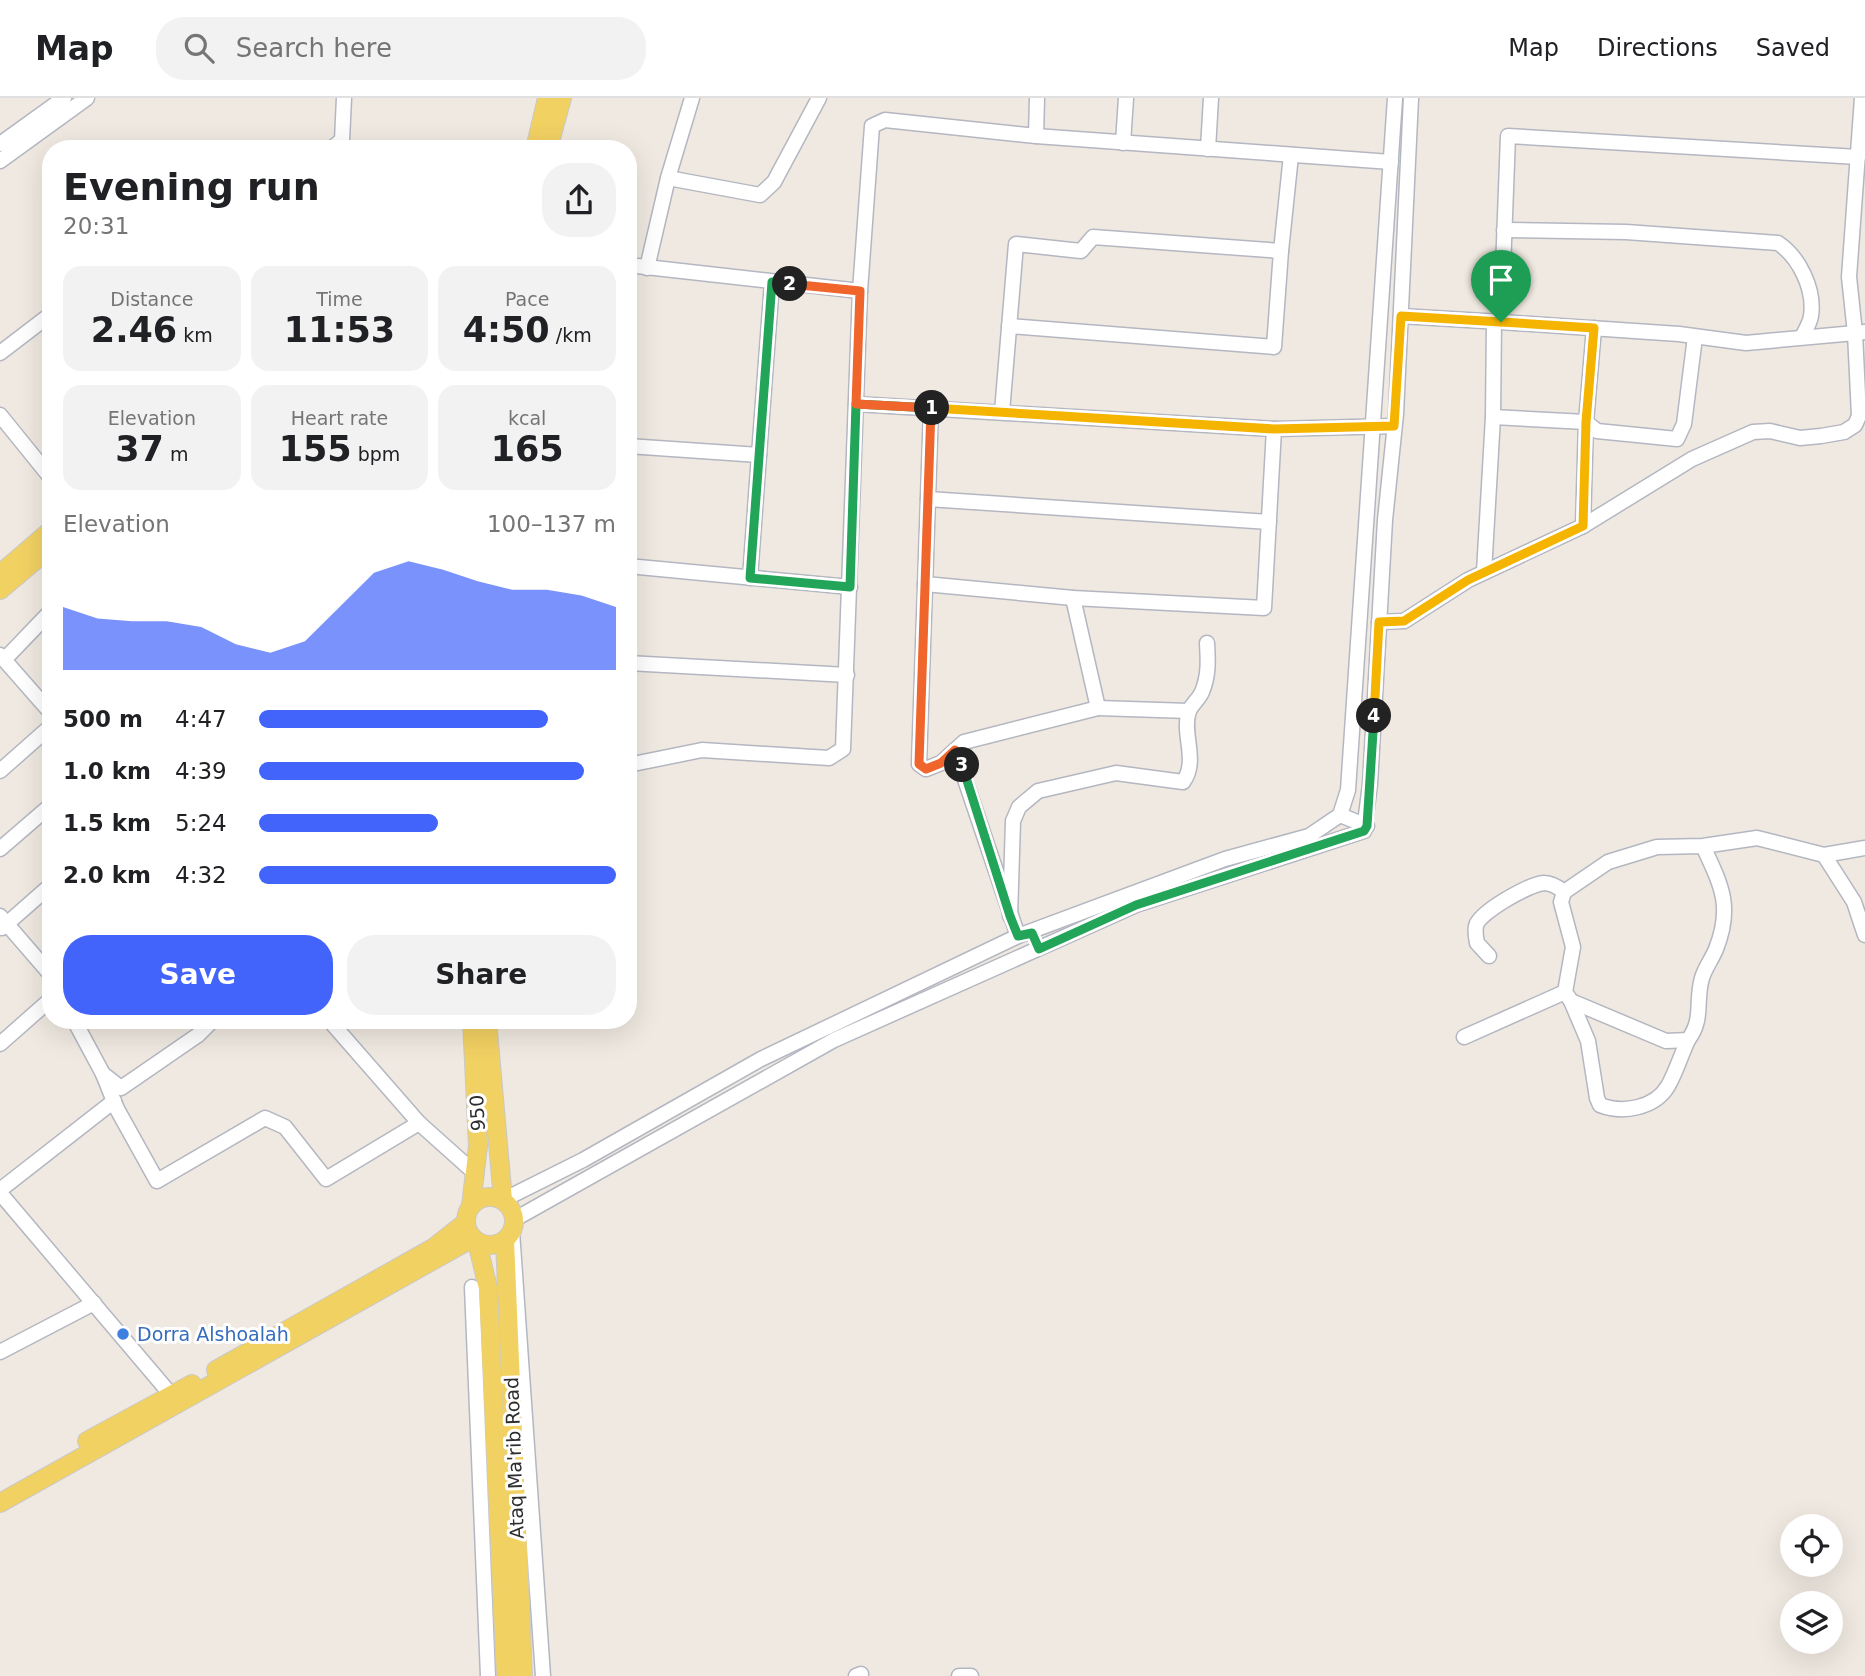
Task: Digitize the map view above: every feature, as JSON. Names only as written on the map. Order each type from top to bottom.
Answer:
[{"type":"main road","points":[[537,140],[547,98]]},
{"type":"main road","points":[[550,140],[562,98]]},
{"type":"main road","points":[[0,574],[42,538]]},
{"type":"main road","points":[[0,590],[42,555]]},
{"type":"main road","name":"950","points":[[472,1029],[478,1146],[472,1227]]},
{"type":"main road","name":"950","points":[[488,1029],[503,1200]]},
{"type":"main road","points":[[0,1503],[472,1227],[486,1196],[503,1200],[511,1208],[511,1230],[495,1245],[472,1227]]},
{"type":"main road","name":"Ataq Ma'rib Road","points":[[472,1227],[488,1288],[506,1676]]},
{"type":"main road","name":"Ataq Ma'rib Road","points":[[511,1230],[523,1676]]},
{"type":"main road","points":[[0,1491],[176,1399]]},
{"type":"street","points":[[0,144],[64,98]]},
{"type":"street","points":[[0,161],[88,98]]},
{"type":"street","points":[[342,140],[344,98]]},
{"type":"street","points":[[647,268],[668,178],[691,98]]},
{"type":"street","points":[[668,178],[760,195],[774,181],[819,98]]},
{"type":"street","points":[[1036,136],[1037,98]]},
{"type":"street","points":[[1123,143],[1126,98]]},
{"type":"street","points":[[1208,149],[1212,98]]},
{"type":"street","points":[[503,1200],[583,1160],[761,1059],[1025,934],[1225,859],[1309,836],[1340,815],[1348,789],[1395,98]]},
{"type":"street","points":[[543,1676],[511,1230],[834,1040],[1136,905],[1350,838],[1364,831],[1367,826],[1385,520],[1401,316],[1411,98]]},
{"type":"street","points":[[1379,622],[1404,621],[1484,572],[1583,526],[1692,459],[1753,432],[1770,431],[1800,438],[1844,432],[1855,425],[1859,416],[1860,333],[1849,277],[1862,98]]},
{"type":"street","points":[[637,763],[702,750],[835,757],[844,749],[860,291],[872,126],[885,120],[1036,136],[1291,155],[1391,157],[1407,152]]},
{"type":"street","points":[[1484,572],[1508,136],[1858,156]]},
{"type":"street","points":[[1009,326],[1274,347],[1291,155]]},
{"type":"street","points":[[1504,230],[1626,232],[1778,243],[1794,254],[1805,279],[1811,316],[1802,337]]},
{"type":"street","points":[[1002,412],[1016,244],[1081,251],[1093,236],[1281,251]]},
{"type":"street","points":[[637,266],[860,291]]},
{"type":"street","points":[[750,578],[772,282]]},
{"type":"street","points":[[1401,316],[1594,328],[1746,343],[1860,333]]},
{"type":"street","points":[[0,354],[42,321]]},
{"type":"street","points":[[1583,526],[1586,422],[1594,328]]},
{"type":"street","points":[[1493,417],[1586,422],[1597,431],[1677,439],[1684,424],[1695,337]]},
{"type":"street","points":[[856,404],[1274,429],[1394,426]]},
{"type":"street","points":[[931,408],[919,764],[926,769],[934,766],[964,742],[1098,708],[1189,711]]},
{"type":"street","points":[[0,415],[42,467]]},
{"type":"street","points":[[925,584],[1073,598],[1264,608],[1274,429]]},
{"type":"street","points":[[637,447],[759,456]]},
{"type":"street","points":[[928,499],[1269,522]]},
{"type":"street","points":[[1367,518],[1385,520]]},
{"type":"street","points":[[637,567],[850,587]]},
{"type":"street","points":[[1073,598],[1098,708]]},
{"type":"street","points":[[42,619],[2,657],[42,703]]},
{"type":"street","points":[[1010,916],[1013,821],[1019,807],[1038,791],[1116,773],[1183,782],[1190,758],[1189,711],[1201,695],[1208,674],[1207,643]]},
{"type":"street","points":[[637,663],[847,675]]},
{"type":"street","points":[[1355,678],[1376,680]]},
{"type":"street","points":[[0,771],[42,734]]},
{"type":"street","points":[[955,750],[1010,916],[1039,949]]},
{"type":"street","points":[[0,849],[42,813]]},
{"type":"street","points":[[1340,815],[1367,826]]},
{"type":"street","points":[[1703,846],[1725,894],[1726,911],[1717,948],[1702,979],[1698,1028],[1688,1040],[1667,1088],[1636,1109],[1615,1111],[1601,1105],[1597,1098],[1588,1041],[1568,996],[1573,947],[1561,902],[1564,892],[1608,862],[1657,848],[1703,846],[1757,838],[1824,855],[1865,848]]},
{"type":"street","points":[[1824,855],[1854,902],[1865,935]]},
{"type":"street","points":[[1489,956],[1477,943],[1476,925],[1484,914],[1529,887],[1544,883],[1555,885],[1564,892]]},
{"type":"street","points":[[42,892],[2,923],[42,965]]},
{"type":"street","points":[[1464,1037],[1568,996],[1666,1041],[1688,1040]]},
{"type":"street","points":[[0,1044],[42,1007]]},
{"type":"street","points":[[79,1029],[157,1181],[265,1118],[285,1127],[326,1179],[419,1123]]},
{"type":"street","points":[[103,1074],[121,1088],[204,1029]]},
{"type":"street","points":[[337,1029],[419,1123],[476,1174]]},
{"type":"street","points":[[114,1101],[0,1192],[176,1399]]},
{"type":"street","points":[[472,1287],[488,1676]]},
{"type":"street","points":[[1,1349],[94,1303]]},
{"type":"street","points":[[959,1676],[971,1676]]},
{"type":"place","name":"Dorra Alshoalah","points":[[123,1334]]},
{"type":"route","points":[[1501,322],[1401,316],[1394,426],[1274,429],[856,404],[850,587],[750,578],[772,282],[860,291],[856,404],[931,408],[919,764],[926,769],[941,763],[955,750],[1018,936],[1032,933],[1039,949],[1136,905],[1350,838],[1364,831],[1367,826],[1379,622],[1404,621],[1468,580],[1583,526],[1586,422],[1594,328],[1501,322]]}]
